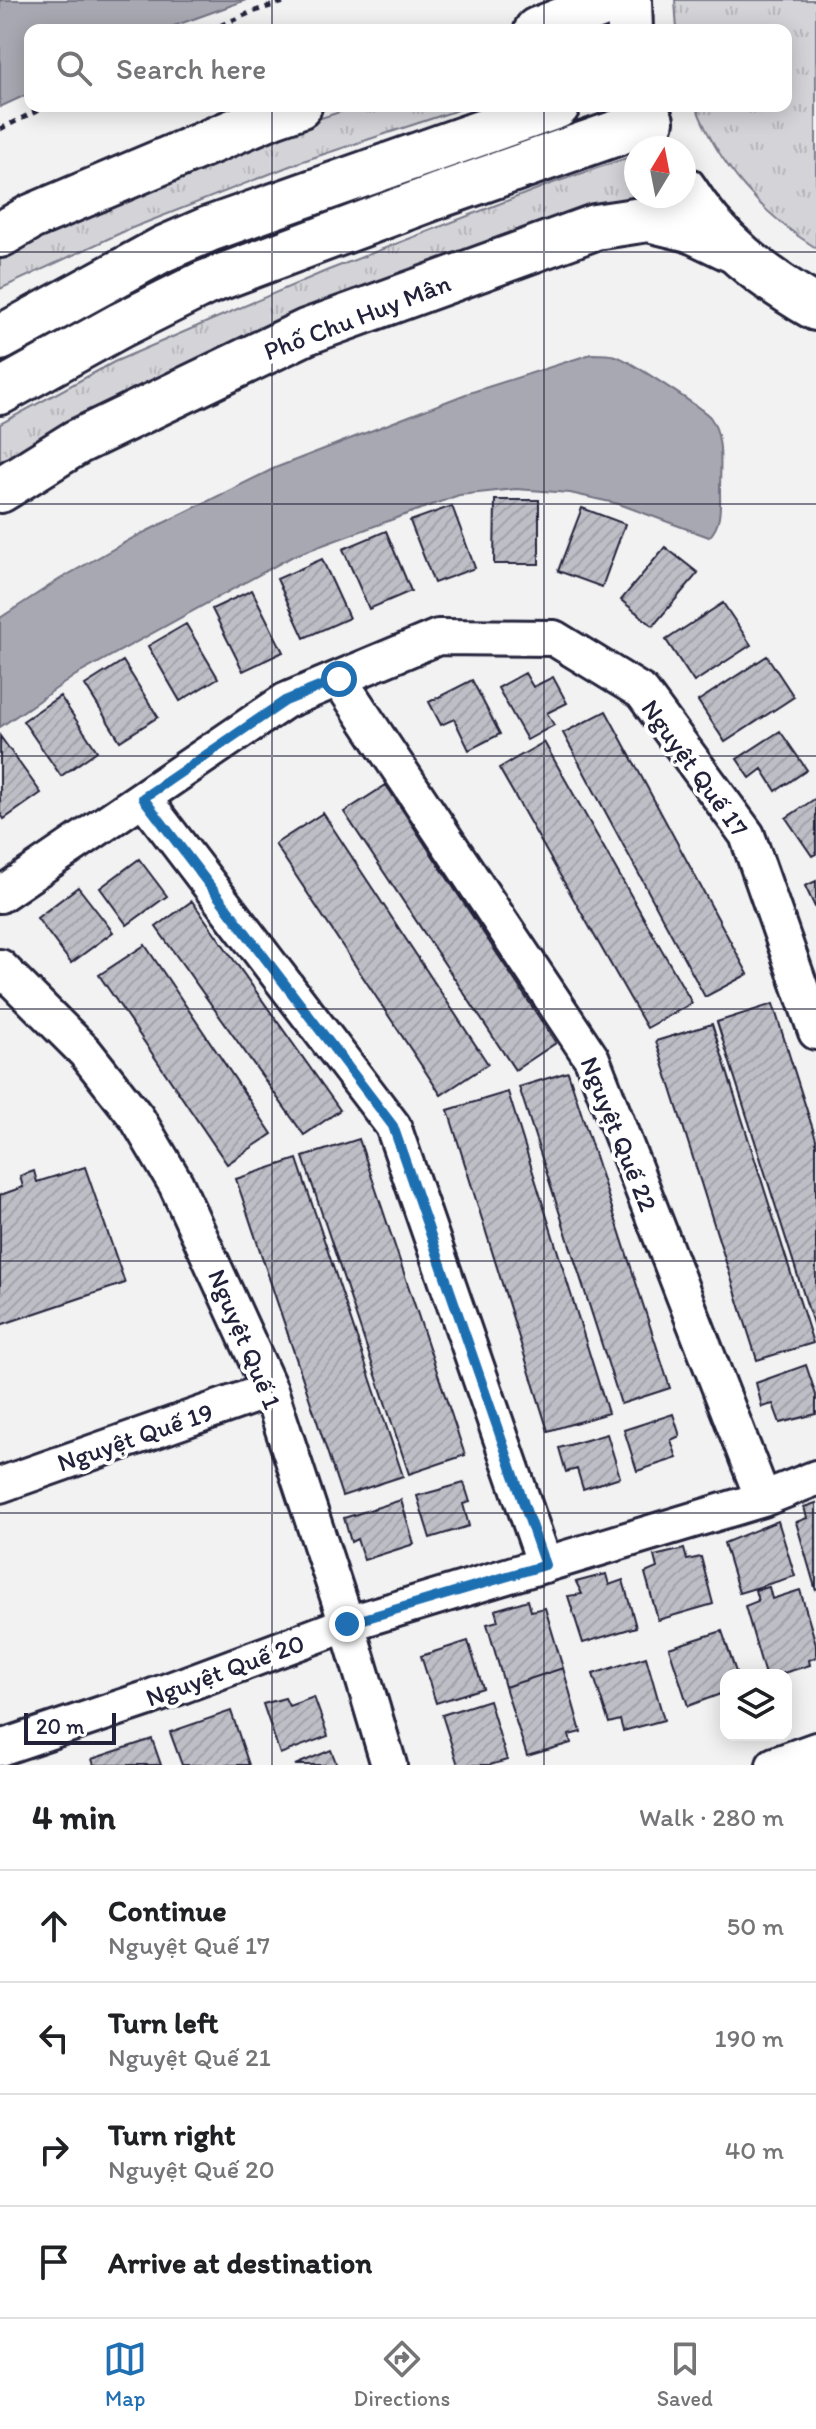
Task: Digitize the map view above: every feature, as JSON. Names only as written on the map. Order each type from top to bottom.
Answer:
[{"type":"main road","points":[[553,24],[615,0]]},
{"type":"main road","points":[[629,0],[630,24]]},
{"type":"main road","points":[[0,235],[31,217],[282,112]]},
{"type":"main road","points":[[0,338],[163,249],[209,229],[540,112]]},
{"type":"main road","points":[[0,392],[119,326],[205,283],[440,195],[653,125]]},
{"type":"main road","points":[[696,208],[731,249],[775,285],[816,308]]},
{"type":"main road","name":"Phố Chu Huy Mân","points":[[0,490],[77,442],[306,332],[595,227],[648,219],[689,229],[731,249]]},
{"type":"street","name":"Nguyệt Quế 17","points":[[0,895],[285,701],[438,637],[554,638],[642,692],[747,835],[816,1032]]},
{"type":"street","name":"Nguyệt Quế 22","points":[[339,679],[592,1059],[763,1499]]},
{"type":"street","points":[[143,798],[393,1126],[545,1565]]},
{"type":"street","name":"Nguyệt Quế 1","points":[[0,967],[85,1052],[137,1118],[176,1184],[270,1390],[347,1624],[389,1765]]},
{"type":"street","name":"Nguyệt Quế 19","points":[[0,1485],[270,1390]]},
{"type":"street","name":"Nguyệt Quế 20","points":[[0,1748],[146,1699],[347,1624],[763,1499],[816,1478]]},
{"type":"path","points":[[224,24],[290,0]]},
{"type":"path","points":[[0,129],[35,112]]},
{"type":"green space","points":[[675,0],[816,0],[816,248],[778,220],[744,187],[717,148],[698,112],[792,112],[792,24],[677,24]]},
{"type":"green space","points":[[339,112],[452,112],[300,162],[127,230],[0,289],[0,251],[287,129]]},
{"type":"green space","points":[[624,159],[624,199],[545,224],[0,467],[0,424],[114,362],[326,271],[553,183]]},
{"type":"shaded area","points":[[0,0],[246,0],[180,24],[24,24],[24,96],[0,107]]},
{"type":"shaded area","points":[[591,354],[623,359],[710,417],[717,433],[721,462],[719,515],[709,537],[619,504],[570,493],[516,489],[459,495],[293,556],[76,675],[0,727],[0,618],[60,579],[133,538],[275,468],[466,394]]},
{"type":"building","points":[[495,500],[539,500],[539,564],[494,564]]},
{"type":"building","points":[[452,506],[475,568],[434,583],[410,521]]},
{"type":"building","points":[[582,508],[625,524],[602,587],[558,571]]},
{"type":"building","points":[[386,531],[411,591],[369,609],[343,549]]},
{"type":"building","points":[[665,547],[698,573],[653,626],[621,600]]},
{"type":"building","points":[[322,559],[349,618],[304,638],[277,579]]},
{"type":"building","points":[[252,590],[283,652],[243,671],[212,609]]},
{"type":"building","points":[[723,603],[751,645],[694,682],[666,640]]},
{"type":"building","points":[[186,624],[218,678],[180,701],[148,646]]},
{"type":"building","points":[[767,656],[794,697],[725,742],[698,701]]},
{"type":"building","points":[[123,661],[158,717],[120,741],[85,685]]},
{"type":"building","points":[[525,673],[533,687],[553,677],[567,703],[547,713],[554,725],[527,740],[498,688]]},
{"type":"building","points":[[472,680],[500,734],[469,750],[454,719],[441,725],[429,702]]},
{"type":"building","points":[[60,696],[97,751],[61,776],[23,721]]},
{"type":"building","points":[[606,711],[748,974],[705,997],[563,733]]},
{"type":"building","points":[[780,731],[807,770],[776,791],[762,769],[750,778],[737,759]]},
{"type":"building","points":[[0,736],[41,793],[4,819],[0,813]]},
{"type":"building","points":[[544,742],[692,1003],[647,1028],[499,768]]},
{"type":"building","points":[[386,785],[556,1043],[515,1070],[344,812]]},
{"type":"building","points":[[816,798],[816,854],[812,856],[786,818]]},
{"type":"building","points":[[323,813],[488,1064],[441,1095],[275,844]]},
{"type":"building","points":[[139,859],[167,896],[127,925],[100,888]]},
{"type":"building","points":[[816,881],[816,909],[805,886]]},
{"type":"building","points":[[78,887],[113,932],[71,963],[37,918]]},
{"type":"building","points":[[192,901],[340,1110],[304,1135],[156,927]]},
{"type":"building","points":[[145,945],[272,1134],[227,1164],[99,975]]},
{"type":"building","points":[[773,1004],[816,1139],[816,1333],[717,1022]]},
{"type":"building","points":[[712,1024],[813,1343],[757,1360],[656,1041]]},
{"type":"building","points":[[568,1072],[670,1388],[621,1404],[519,1087]]},
{"type":"building","points":[[508,1092],[608,1413],[548,1431],[448,1110]]},
{"type":"building","points":[[359,1139],[465,1455],[409,1474],[303,1157]]},
{"type":"building","points":[[297,1159],[403,1476],[342,1496],[236,1179]]},
{"type":"building","points":[[85,1167],[125,1283],[0,1325],[0,1195],[23,1187],[20,1176],[34,1171],[37,1182]]},
{"type":"building","points":[[806,1365],[816,1395],[816,1414],[780,1423],[773,1404],[762,1407],[756,1383]]},
{"type":"building","points":[[673,1414],[680,1436],[671,1440],[677,1458],[637,1471],[624,1430]]},
{"type":"building","points":[[607,1434],[620,1477],[583,1489],[577,1469],[566,1472],[559,1448]]},
{"type":"building","points":[[464,1483],[470,1502],[463,1504],[469,1526],[430,1538],[417,1496]]},
{"type":"building","points":[[401,1500],[414,1544],[364,1560],[357,1539],[351,1542],[344,1518]]},
{"type":"building","points":[[816,1503],[816,1591],[796,1522],[807,1518],[804,1507]]},
{"type":"building","points":[[778,1521],[795,1576],[739,1593],[724,1543]]},
{"type":"building","points":[[684,1549],[687,1560],[701,1557],[713,1604],[658,1620],[645,1573],[657,1568],[654,1556]]},
{"type":"building","points":[[606,1574],[609,1585],[623,1580],[636,1627],[583,1643],[568,1596],[582,1594],[576,1582]]},
{"type":"building","points":[[769,1587],[772,1599],[800,1590],[816,1644],[816,1657],[809,1660],[810,1665],[792,1670],[763,1669],[745,1606],[758,1601],[755,1590]]},
{"type":"building","points":[[528,1600],[531,1611],[545,1608],[563,1668],[505,1687],[487,1624],[498,1621],[495,1610]]},
{"type":"building","points":[[722,1631],[735,1669],[720,1669],[720,1694],[688,1706],[669,1648]]},
{"type":"building","points":[[468,1641],[483,1688],[436,1703],[421,1656]]},
{"type":"building","points":[[646,1657],[664,1720],[623,1731],[620,1720],[609,1723],[593,1674]]},
{"type":"building","points":[[563,1668],[581,1732],[569,1735],[571,1743],[527,1756],[505,1687]]},
{"type":"building","points":[[314,1697],[328,1736],[280,1754],[263,1704],[285,1698],[289,1706]]},
{"type":"building","points":[[489,1700],[507,1760],[490,1765],[458,1765],[442,1715]]},
{"type":"building","points":[[231,1711],[249,1765],[182,1765],[170,1732]]},
{"type":"building","points":[[152,1739],[161,1765],[94,1765],[92,1759]]},
{"type":"building","points":[[331,1750],[337,1765],[295,1765]]},
{"type":"route","points":[[339,679],[285,701],[143,798],[393,1126],[545,1565],[347,1624]]}]
